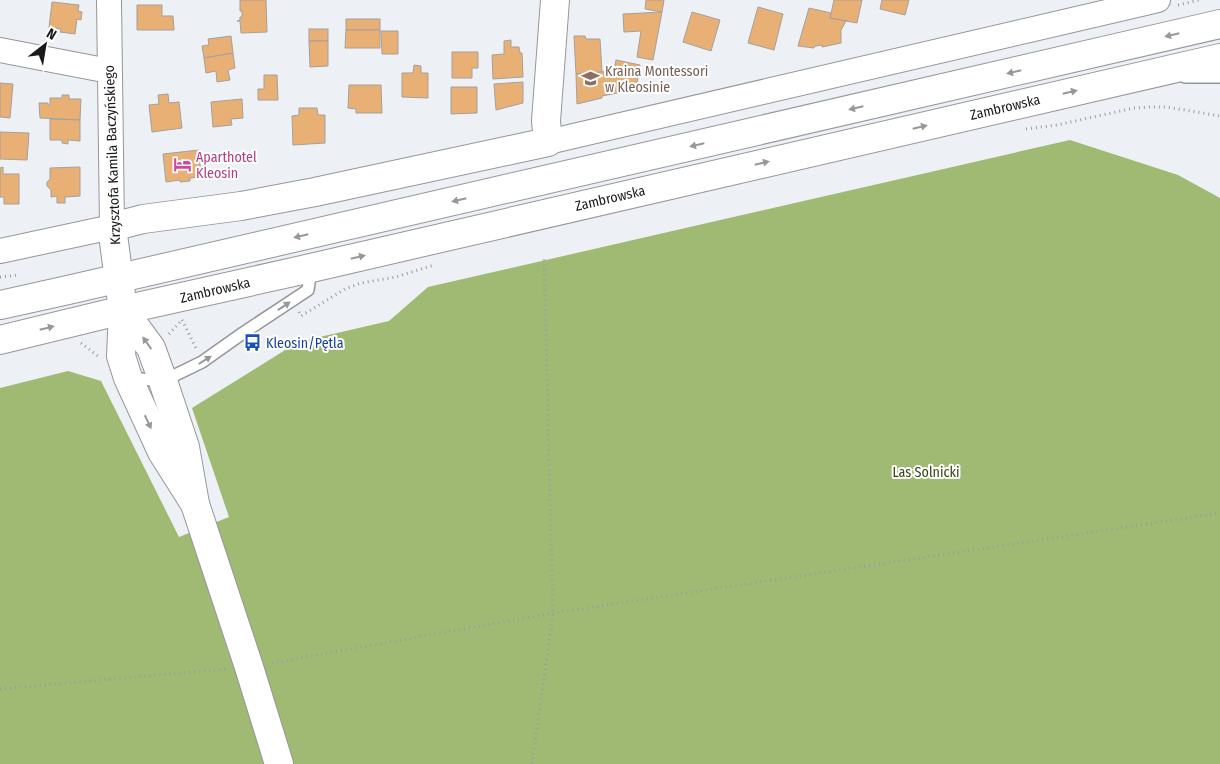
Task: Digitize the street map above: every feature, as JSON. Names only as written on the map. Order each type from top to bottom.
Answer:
[{"type":"main road","points":[[112,227],[143,219],[241,206],[315,192],[548,142],[546,121],[555,0]]},
{"type":"main road","points":[[0,305],[1220,24]]},
{"type":"main road","name":"Zambrowska","points":[[0,340],[123,310],[1220,58]]},
{"type":"main road","name":"Krzysztofa Kamila Baczyńskiego","points":[[112,227],[123,310],[121,356],[128,378],[162,452],[195,504]]},
{"type":"main road","points":[[123,310],[151,348],[163,380],[185,447],[195,504],[279,764]]},
{"type":"street","name":"Krzysztofa Kamila Baczyńskiego","points":[[109,0],[112,227]]},
{"type":"street","points":[[548,142],[1158,0]]},
{"type":"street","points":[[0,50],[110,71]]},
{"type":"street","points":[[0,251],[112,227]]},
{"type":"lane","points":[[1139,76],[1220,77]]},
{"type":"lane","points":[[128,378],[163,380],[202,362],[308,290],[311,268]]},
{"type":"path","points":[[532,764],[553,613],[544,256]]},
{"type":"path","points":[[0,689],[249,667],[553,613],[1220,512]]},
{"type":"green space","name":"Las Solnicki","points":[[1070,140],[1178,175],[1220,198],[1220,764],[0,764],[0,388],[68,371],[101,381],[179,537],[229,517],[192,408],[298,342],[389,321],[428,287]]},
{"type":"building","points":[[240,0],[266,0],[267,32],[241,33],[240,21],[237,21],[242,17]]},
{"type":"building","points":[[646,0],[664,0],[662,12],[645,9]]},
{"type":"building","points":[[834,0],[862,0],[857,23],[830,18]]},
{"type":"building","points":[[882,0],[909,0],[905,15],[880,9]]},
{"type":"building","points":[[52,2],[79,5],[78,11],[82,12],[81,20],[77,19],[75,34],[60,32],[61,29],[49,28]]},
{"type":"building","points":[[137,5],[162,5],[162,16],[173,16],[174,30],[137,30]]},
{"type":"building","points":[[758,7],[783,14],[774,50],[748,43]]},
{"type":"building","points":[[809,8],[831,13],[830,18],[846,21],[841,30],[841,43],[822,47],[822,45],[815,46],[814,48],[798,46]]},
{"type":"building","points":[[662,12],[653,60],[637,57],[641,31],[624,32],[623,14]]},
{"type":"building","points":[[692,12],[720,20],[711,51],[683,42]]},
{"type":"building","points":[[346,19],[380,19],[380,30],[346,30]]},
{"type":"building","points":[[309,29],[328,29],[328,41],[309,41]]},
{"type":"building","points":[[346,30],[380,30],[380,48],[345,48]]},
{"type":"building","points":[[381,31],[398,31],[398,54],[382,54]]},
{"type":"building","points":[[231,36],[233,53],[204,58],[202,46],[209,45],[208,39]]},
{"type":"building","points":[[574,36],[585,36],[586,39],[600,39],[602,72],[576,74]]},
{"type":"building","points":[[511,40],[511,47],[519,47],[520,53],[522,53],[523,77],[493,79],[492,55],[504,54],[504,41]]},
{"type":"building","points":[[309,41],[328,41],[328,66],[310,67]]},
{"type":"building","points":[[452,52],[478,52],[478,68],[472,68],[472,78],[452,78]]},
{"type":"building","points":[[233,53],[235,68],[228,70],[230,80],[217,82],[216,71],[206,73],[204,58]]},
{"type":"building","points":[[616,60],[640,65],[636,89],[632,86],[623,92],[577,104],[576,74],[614,71]]},
{"type":"building","points":[[414,65],[421,66],[421,73],[428,73],[428,98],[402,97],[402,73],[413,73]]},
{"type":"building","points":[[264,75],[277,75],[278,100],[258,100],[258,89],[264,89]]},
{"type":"building","points":[[523,82],[523,103],[496,110],[494,84]]},
{"type":"building","points":[[0,83],[13,84],[10,118],[0,117]]},
{"type":"building","points":[[349,85],[381,85],[382,113],[356,113],[356,109],[348,108]]},
{"type":"building","points":[[451,87],[477,87],[477,113],[451,114]]},
{"type":"building","points":[[168,94],[169,103],[179,102],[182,128],[152,132],[149,105],[159,104],[158,95]]},
{"type":"building","points":[[62,95],[69,95],[69,99],[81,99],[80,120],[40,118],[39,103],[48,103],[50,105],[50,98],[62,98]]},
{"type":"building","points":[[242,99],[243,118],[231,119],[232,125],[213,127],[211,102]]},
{"type":"building","points":[[299,108],[317,108],[318,115],[325,115],[325,143],[293,145],[292,116],[299,115]]},
{"type":"building","points":[[50,119],[80,120],[80,141],[68,140],[68,144],[62,143],[62,140],[50,140]]},
{"type":"building","points":[[0,132],[29,133],[27,160],[0,159]]},
{"type":"building","name":"Aparthotel Kleosin","points":[[199,150],[201,177],[190,178],[190,181],[166,182],[163,154]]},
{"type":"building","points":[[3,167],[3,174],[19,174],[19,204],[4,204],[4,197],[0,197],[0,168]]},
{"type":"building","points":[[80,167],[80,196],[65,197],[65,203],[57,203],[57,196],[51,197],[51,190],[47,186],[47,182],[50,179],[50,168]]},
{"type":"place","name":"Kraina Montessori w Kleosinie","points":[[591,79]]},
{"type":"place","name":"Aparthotel Kleosin","points":[[182,165]]},
{"type":"place","name":"Kleosin/Pętla","points":[[252,343]]}]
